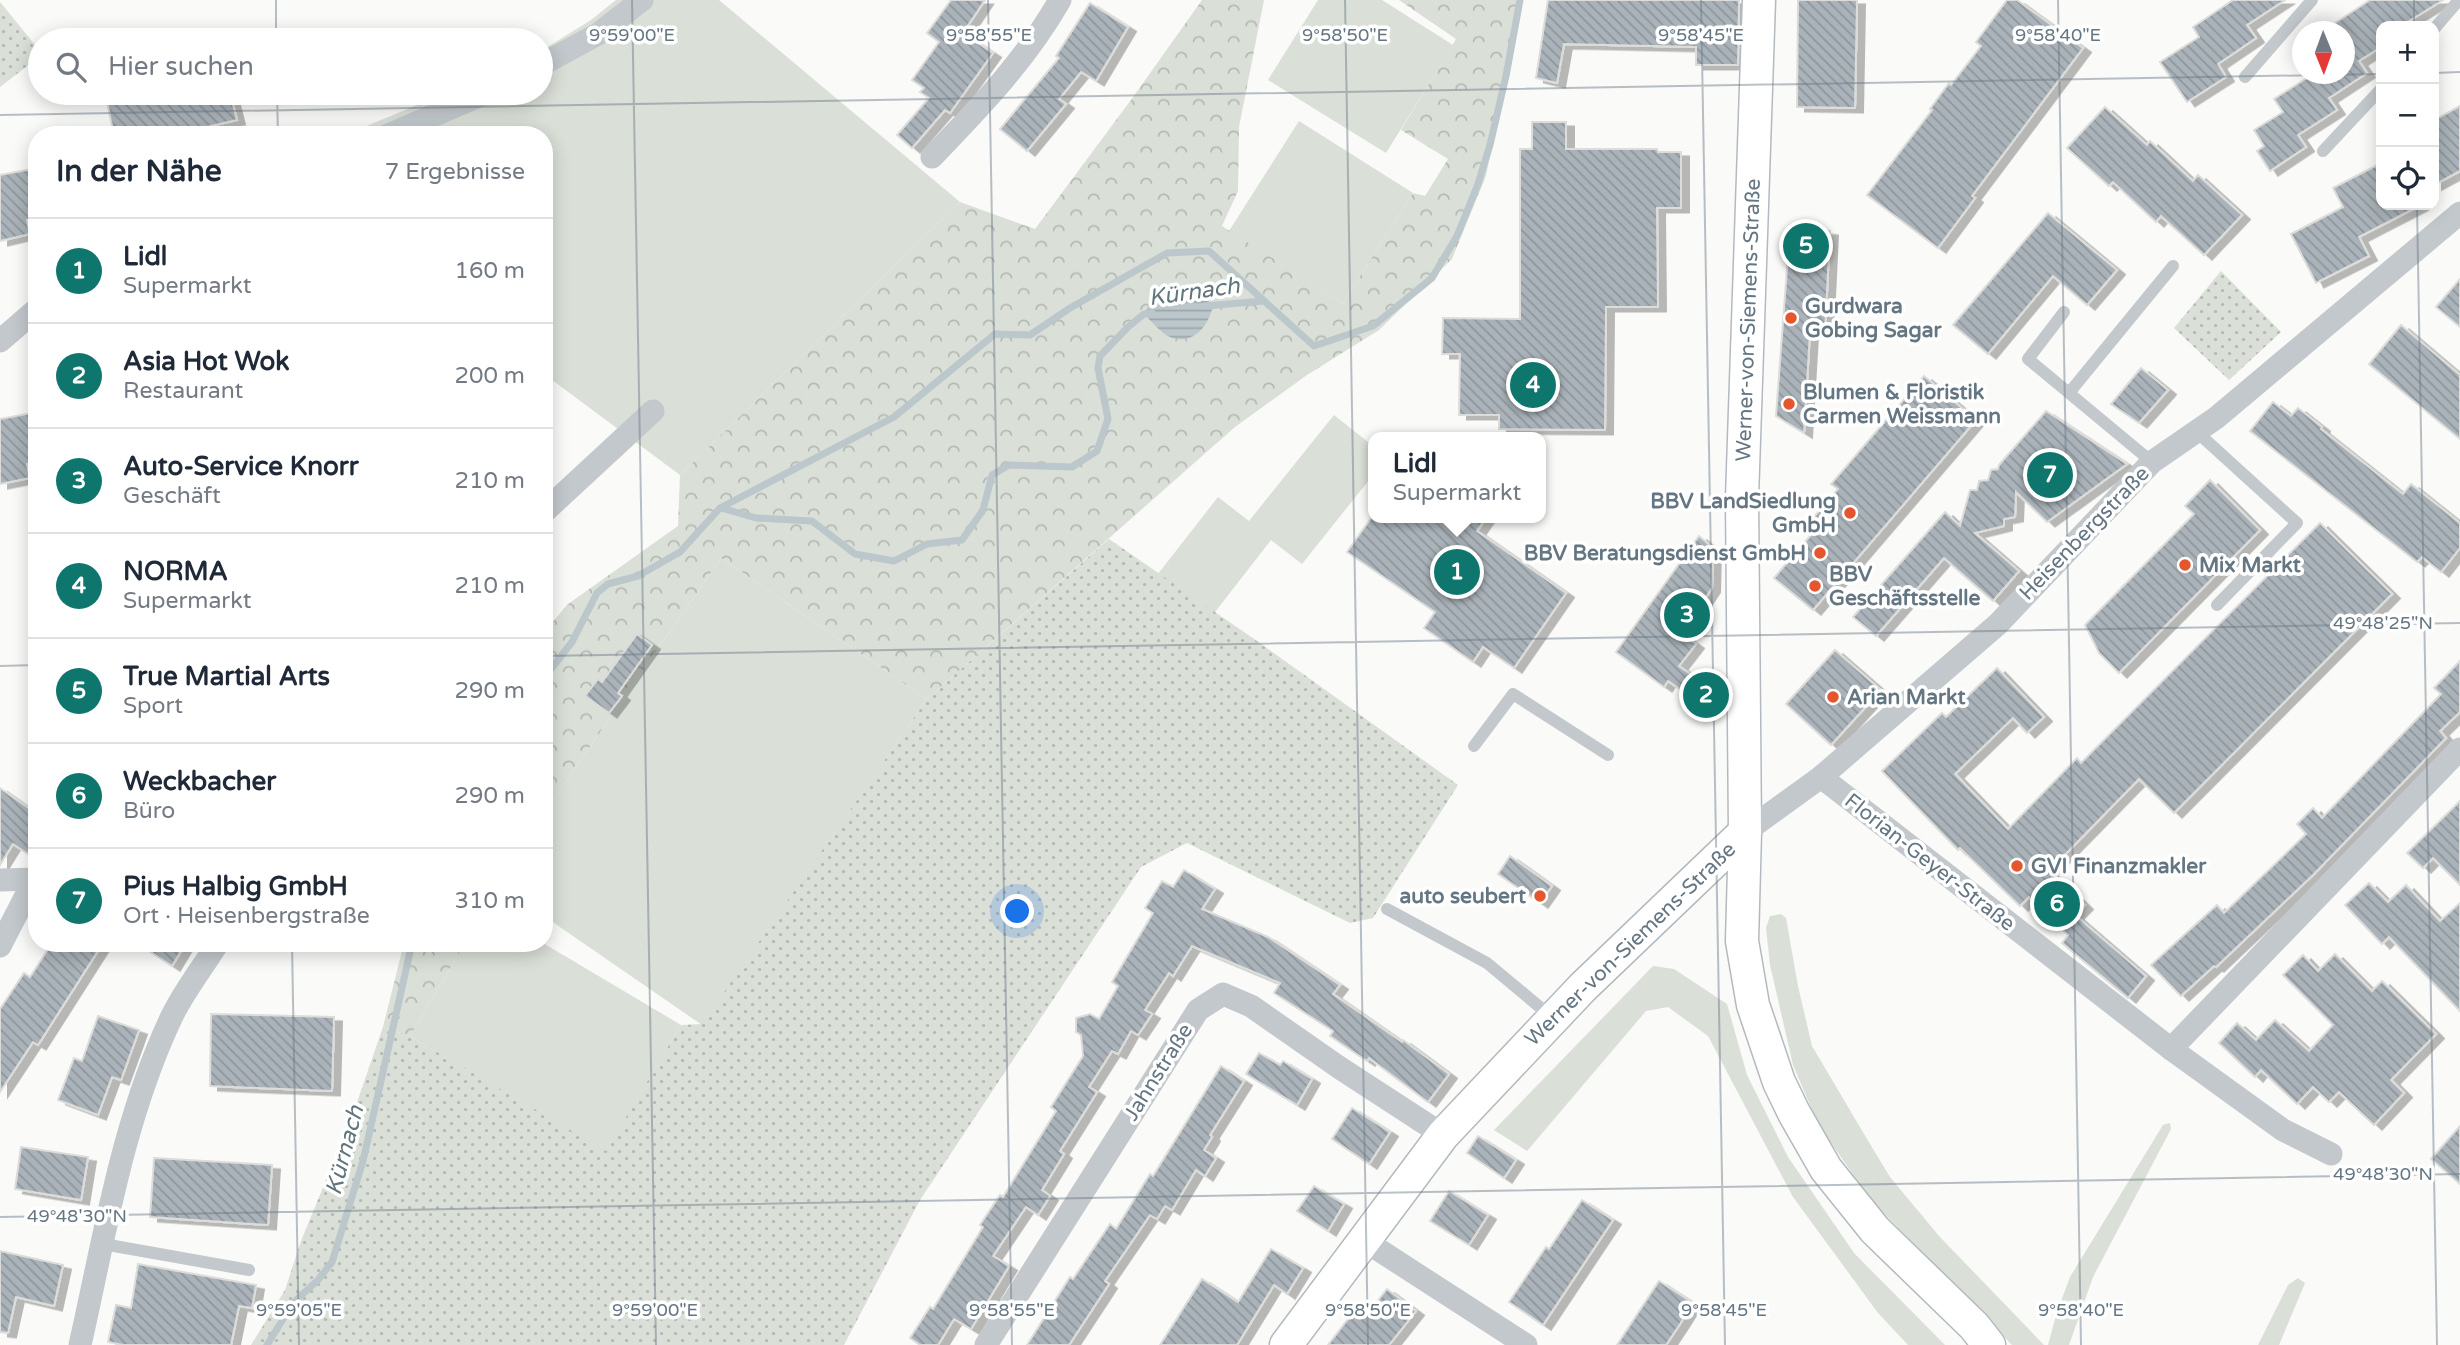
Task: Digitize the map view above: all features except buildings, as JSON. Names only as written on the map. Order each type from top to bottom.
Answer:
[{"type":"street","points":[[553,58],[598,34],[642,0]]},
{"type":"street","points":[[932,157],[994,93],[1040,36],[1060,0]]},
{"type":"street","name":"Werner-von-Siemens-Straße","points":[[1286,1345],[1443,1135],[1611,959],[1745,832],[1742,498],[1759,0]]},
{"type":"street","points":[[409,126],[458,105]]},
{"type":"street","name":"Heisenbergstraße","points":[[1745,832],[1821,777],[1998,624],[2152,462],[2198,433],[2460,213]]},
{"type":"street","points":[[0,341],[28,317]]},
{"type":"street","points":[[553,504],[653,411]]},
{"type":"street","points":[[2171,1049],[2460,749]]},
{"type":"street","name":"Florian-Geyer-Straße","points":[[1821,777],[2171,1049],[2283,1130],[2331,1154]]},
{"type":"street","points":[[1745,832],[1742,941],[1753,1005],[1768,1052],[1794,1113],[1826,1169],[1875,1230],[1974,1326],[1989,1345]]},
{"type":"street","points":[[0,880],[28,880]]},
{"type":"street","points":[[0,946],[28,893]]},
{"type":"street","points":[[80,1345],[123,1153],[150,1068],[174,1013],[212,952]]},
{"type":"street","name":"Jahnstraße","points":[[986,1345],[1198,1010],[1223,994],[1251,1006],[1443,1135]]},
{"type":"street","points":[[1365,1241],[1526,1345]]},
{"type":"lane","points":[[2245,77],[2312,0]]},
{"type":"lane","points":[[2439,23],[2459,0]]},
{"type":"lane","points":[[2323,151],[2376,94]]},
{"type":"lane","points":[[2069,393],[2173,266]]},
{"type":"lane","points":[[2064,312],[2028,359],[2152,462]]},
{"type":"lane","points":[[2198,433],[2297,523],[2217,605]]},
{"type":"lane","points":[[1474,746],[1513,694],[1608,755]]},
{"type":"lane","points":[[1387,909],[1487,963],[1553,1018]]},
{"type":"lane","points":[[103,1244],[249,1270]]},
{"type":"green space","points":[[616,0],[719,0],[960,202],[680,475],[553,381],[553,126],[367,126],[417,105],[553,105],[553,44],[591,20]]},
{"type":"green space","points":[[1202,0],[1264,0],[1239,127],[1238,191],[1222,226],[1343,303],[1413,193],[1425,196],[1448,159],[1401,130],[1456,39],[1399,0],[1521,0],[1486,176],[1452,259],[1379,330],[1307,375],[1235,427],[927,699],[721,558],[553,800],[553,622],[568,604],[678,526],[680,475],[960,202],[1035,229]]},
{"type":"green space","points":[[1318,0],[1382,0],[1453,45],[1386,153],[1268,80]]},
{"type":"green space","points":[[0,2],[28,36],[28,65],[0,87]]},
{"type":"green space","points":[[1299,121],[1413,193],[1343,303],[1229,231]]},
{"type":"green space","points":[[2221,271],[2281,332],[2229,380],[2174,328]]},
{"type":"green space","points":[[1334,415],[1368,442],[1368,481],[1302,564],[1271,540],[1194,639],[1140,597],[1218,497],[1249,521]]},
{"type":"green space","points":[[1109,539],[1458,785],[1373,918],[1350,923],[1187,843],[1141,867],[920,1200],[844,1345],[251,1345],[285,1290],[301,1241],[352,1117],[383,1027],[410,1036],[606,1151],[681,1025],[702,1024],[927,699]]},
{"type":"green space","points":[[721,558],[927,699],[702,1025],[553,922],[553,800]]},
{"type":"green space","points":[[1781,914],[1786,918],[1812,1046],[1890,1177],[1939,1236],[2044,1345],[2012,1345],[1870,1199],[1818,1124],[1793,1065],[1770,965],[1766,928],[1770,916]]},
{"type":"green space","points":[[553,949],[681,1025],[606,1152],[410,1036],[460,952],[553,952]]},
{"type":"green space","points":[[402,952],[460,952],[410,1036],[383,1027]]},
{"type":"green space","points":[[1653,966],[1674,969],[1727,1004],[1747,1075],[1788,1157],[1854,1253],[1945,1345],[1908,1345],[1878,1313],[1793,1197],[1708,1036],[1668,1007],[1646,1011],[1527,1151],[1494,1130]]},
{"type":"green space","points":[[2170,1123],[2171,1129],[2093,1277],[2069,1345],[2048,1345],[2070,1277],[2163,1125]]},
{"type":"green space","points":[[2298,1278],[2305,1283],[2279,1345],[2258,1345],[2288,1285]]},
{"type":"water","points":[[1172,287],[1191,287],[1213,305],[1204,326],[1186,339],[1170,337],[1144,314],[1149,305]]},
{"type":"waterway","name":"Kürnach","points":[[553,666],[572,642],[597,593],[608,584],[638,576],[680,552],[720,508],[894,417],[995,334],[1030,335],[1070,308],[1167,253],[1209,251],[1314,346],[1373,326],[1432,278],[1457,236],[1490,145],[1520,0]]},
{"type":"waterway","name":"Kürnach","points":[[1205,306],[1263,301]]},
{"type":"waterway","name":"Kürnach","points":[[721,508],[756,518],[812,521],[855,554],[894,561],[927,544],[962,540],[983,510],[992,475],[1009,465],[1072,467],[1097,451],[1108,419],[1098,368],[1100,356],[1128,327],[1144,314],[1152,313]]},
{"type":"waterway","name":"Kürnach","points":[[267,1345],[293,1303],[318,1280],[332,1262],[363,1161],[410,952]]},
{"type":"place","name":"True Martial Arts","points":[[1806,246]]},
{"type":"place","name":"Gurdwara Gobing Sagar","points":[[1791,318]]},
{"type":"place","name":"NORMA","points":[[1533,385]]},
{"type":"place","name":"Blumen & Floristik Carmen Weissmann","points":[[1789,404]]},
{"type":"place","name":"Pius Halbig GmbH","points":[[2050,475]]},
{"type":"place","name":"BBV LandSiedlung GmbH","points":[[1850,513]]},
{"type":"place","name":"BBV Beratungsdienst GmbH","points":[[1820,553]]},
{"type":"place","name":"Mix Markt","points":[[2185,565]]},
{"type":"place","name":"Lidl","points":[[1457,572]]},
{"type":"place","name":"BBV Geschäftsstelle","points":[[1815,586]]},
{"type":"place","name":"Auto-Service Knorr","points":[[1687,615]]},
{"type":"place","name":"Asia Hot Wok","points":[[1706,695]]},
{"type":"place","name":"Arian Markt","points":[[1833,697]]},
{"type":"place","name":"GVI Finanzmakler","points":[[2017,866]]},
{"type":"place","name":"auto seubert","points":[[1540,896]]},
{"type":"place","name":"Weckbacher","points":[[2057,904]]}]
